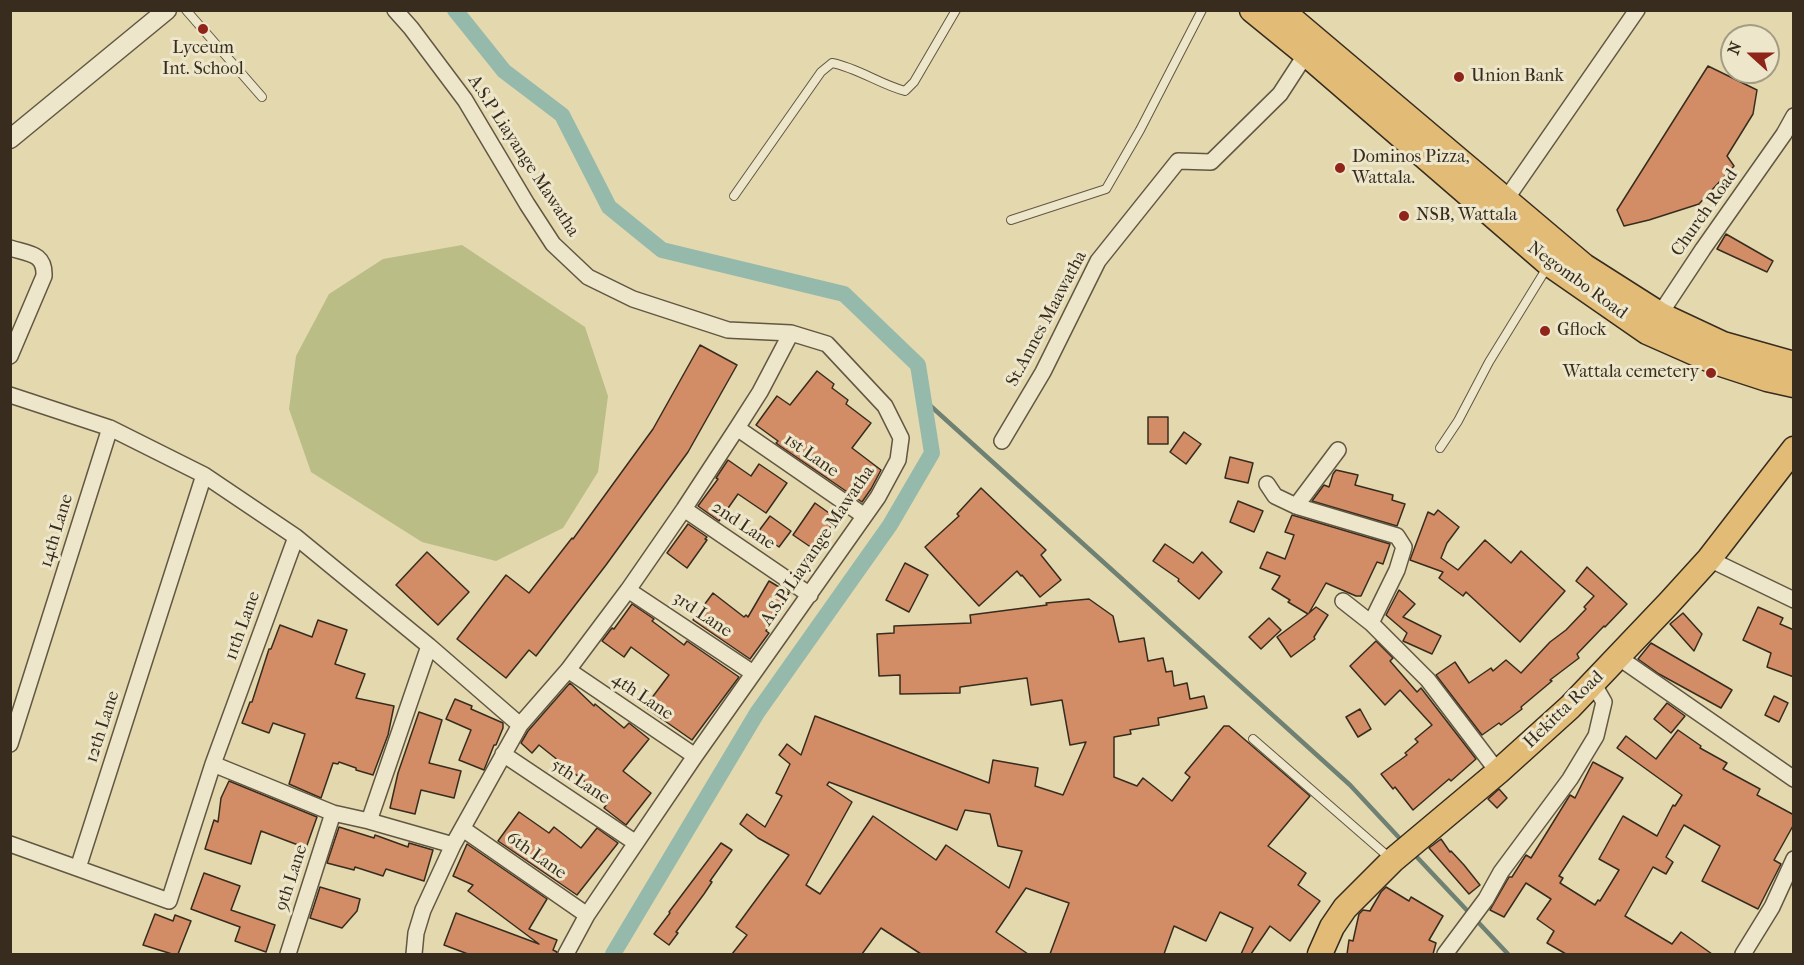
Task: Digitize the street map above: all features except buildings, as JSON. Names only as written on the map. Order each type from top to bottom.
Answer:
[{"type":"main road","name":"Negombo Road","points":[[1252,10],[1499,209],[1584,266],[1654,323],[1794,364]]},
{"type":"main road","name":"Negombo Road","points":[[1281,10],[1499,209],[1549,264],[1654,323],[1715,362],[1794,385]]},
{"type":"main road","name":"Hekitta Road","points":[[1320,954],[1332,927],[1345,908],[1397,856],[1498,772],[1570,707],[1618,657],[1709,559],[1794,449]]},
{"type":"street","points":[[10,139],[167,10]]},
{"type":"street","name":"A.S.P Liayange Mawatha","points":[[396,10],[465,100],[553,244],[588,277],[633,299],[728,330],[791,333],[827,344],[885,406],[901,438],[898,460],[878,496],[694,756],[587,915],[566,954]]},
{"type":"street","points":[[1499,209],[1637,10]]},
{"type":"street","name":"St.Annes Maawatha","points":[[1002,441],[1043,372],[1098,261],[1178,161],[1211,162],[1280,94],[1306,54]]},
{"type":"street","name":"Church Road","points":[[1654,323],[1784,134],[1794,116]]},
{"type":"street","points":[[10,248],[38,256],[44,266],[44,276],[10,356]]},
{"type":"street","points":[[414,954],[416,933],[423,910],[453,845],[520,725],[568,670],[628,590],[684,509],[760,392],[791,333]]},
{"type":"street","points":[[10,395],[110,428],[204,475],[296,537],[429,646],[520,725]]},
{"type":"street","name":"14th Lane","points":[[10,744],[110,428]]},
{"type":"street","name":"1st Lane","points":[[737,428],[863,516]]},
{"type":"street","points":[[1296,506],[1338,450]]},
{"type":"street","name":"12th Lane","points":[[78,868],[204,475]]},
{"type":"street","points":[[1267,484],[1275,496],[1296,506],[1397,536],[1404,547],[1397,570],[1371,623]]},
{"type":"street","name":"2nd Lane","points":[[684,509],[810,595]]},
{"type":"street","name":"11th Lane","points":[[213,765],[296,537]]},
{"type":"street","points":[[1709,559],[1794,600]]},
{"type":"street","name":"3rd Lane","points":[[628,590],[753,673]]},
{"type":"street","points":[[1343,601],[1371,623],[1428,680],[1498,772]]},
{"type":"street","points":[[369,821],[429,646]]},
{"type":"street","points":[[1618,657],[1794,779]]},
{"type":"street","name":"4th Lane","points":[[568,670],[694,756]]},
{"type":"street","points":[[1445,954],[1486,898],[1501,872],[1570,779],[1596,736],[1604,702],[1593,683]]},
{"type":"street","name":"5th Lane","points":[[503,754],[636,843]]},
{"type":"street","points":[[10,844],[169,901],[213,765],[333,813],[453,845]]},
{"type":"street","name":"9th Lane","points":[[288,954],[333,813]]},
{"type":"street","name":"6th Lane","points":[[463,829],[587,915]]},
{"type":"street","points":[[1743,954],[1772,907],[1794,859]]},
{"type":"lane","points":[[186,10],[262,97]]},
{"type":"lane","points":[[734,196],[821,72],[832,63],[848,66],[890,87],[905,91],[914,82],[956,10]]},
{"type":"lane","points":[[1011,220],[1106,189],[1140,130],[1202,10]]},
{"type":"lane","points":[[1440,448],[1549,264]]},
{"type":"lane","points":[[1253,739],[1397,856]]},
{"type":"green space","points":[[462,245],[585,327],[608,396],[598,472],[563,528],[496,561],[422,542],[311,472],[289,409],[296,356],[329,294],[383,259]]},
{"type":"waterway","points":[[455,10],[504,71],[562,115],[609,207],[662,250],[844,294],[918,365],[932,453],[890,525],[757,713],[613,954]]},
{"type":"waterway","points":[[924,400],[1350,785],[1404,843]]},
{"type":"waterway","points":[[1414,854],[1508,954]]},
{"type":"place","name":"Lyceum Int. School","points":[[203,29]]},
{"type":"place","name":"Union Bank","points":[[1459,77]]},
{"type":"place","name":"Dominos Pizza, Wattala.","points":[[1340,168]]},
{"type":"place","name":"NSB, Wattala","points":[[1404,216]]},
{"type":"place","name":"Gflock","points":[[1545,331]]},
{"type":"place","name":"Wattala cemetery","points":[[1711,373]]}]
